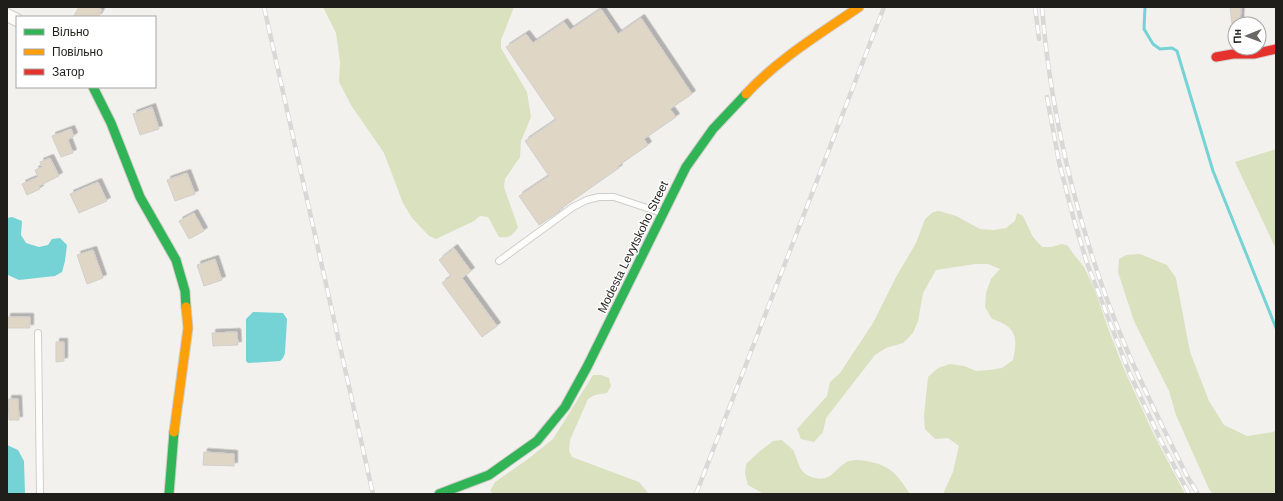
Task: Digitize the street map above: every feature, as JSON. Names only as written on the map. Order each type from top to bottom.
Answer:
[{"type":"street","name":"Modesta Levytskoho Street","points":[[439,494],[489,475],[537,441],[565,407],[587,367],[686,167],[713,129],[755,84],[790,55],[857,7]]},
{"type":"street","points":[[7,15],[16,20]]},
{"type":"street","points":[[1216,56],[1254,54],[1276,49]]},
{"type":"street","points":[[94,88],[111,123],[140,197],[176,260],[185,292],[188,328],[172,446],[169,494]]},
{"type":"lane","points":[[499,261],[573,207],[587,200],[599,197],[614,197],[662,213]]},
{"type":"lane","points":[[38,333],[40,494]]},
{"type":"green space","points":[[323,7],[514,7],[501,40],[501,48],[527,92],[531,117],[521,141],[520,157],[505,179],[504,187],[518,227],[512,234],[508,237],[499,237],[488,217],[480,216],[474,221],[436,239],[429,236],[412,218],[403,203],[384,153],[351,105],[339,82],[340,62],[336,33]]},
{"type":"green space","points":[[1276,149],[1276,249],[1235,162]]},
{"type":"green space","points":[[939,211],[956,216],[980,229],[994,230],[1006,228],[1015,221],[1017,213],[1023,216],[1033,237],[1042,247],[1051,247],[1062,244],[1068,246],[1084,267],[1094,288],[1123,367],[1154,435],[1185,494],[943,494],[953,472],[959,446],[948,438],[935,439],[925,429],[924,416],[928,377],[938,368],[950,364],[964,366],[976,371],[1002,368],[1013,360],[1015,352],[1015,339],[1011,329],[1006,325],[992,319],[985,307],[986,293],[991,279],[1000,269],[988,264],[975,264],[936,270],[923,293],[918,321],[913,333],[903,343],[886,348],[875,355],[826,418],[823,432],[814,442],[801,439],[797,429],[827,396],[830,382],[840,373],[873,323],[896,277],[916,243],[925,219],[933,212]]},
{"type":"green space","points":[[1140,254],[1167,265],[1176,278],[1190,352],[1209,401],[1224,425],[1247,436],[1273,432],[1276,430],[1276,494],[1213,494],[1209,489],[1176,415],[1169,391],[1134,321],[1118,272],[1119,259],[1126,255]]},
{"type":"green space","points":[[593,375],[601,375],[609,378],[611,386],[607,393],[595,395],[588,399],[570,440],[569,451],[572,457],[639,482],[649,494],[494,494],[490,491],[495,482],[553,439]]},
{"type":"green space","points":[[782,440],[793,450],[801,469],[806,475],[822,479],[827,478],[847,462],[855,460],[866,461],[887,468],[897,476],[910,494],[764,494],[748,485],[745,474],[746,464],[773,441]]},
{"type":"water","points":[[12,217],[22,221],[21,235],[26,243],[39,247],[48,245],[52,239],[60,238],[67,245],[62,272],[55,276],[19,280],[8,275],[7,218]]},
{"type":"water","points":[[253,312],[283,313],[287,319],[285,353],[280,361],[248,363],[246,361],[246,319]]},
{"type":"water","points":[[7,445],[18,450],[24,461],[25,494],[7,494]]},
{"type":"building","points":[[79,7],[98,7],[102,10],[99,16],[74,16]]},
{"type":"building","points":[[1230,7],[1241,7],[1240,16],[1231,16]]},
{"type":"building","points":[[601,9],[618,34],[641,18],[692,94],[670,109],[676,117],[644,139],[648,145],[618,166],[619,168],[539,225],[519,196],[549,176],[525,141],[556,120],[506,47],[526,34],[533,43],[564,22],[570,30]]},
{"type":"building","points":[[152,107],[159,129],[140,135],[133,114]]},
{"type":"building","points":[[71,129],[74,136],[68,140],[73,153],[61,157],[52,136]]},
{"type":"building","points":[[50,158],[59,176],[39,186],[40,189],[27,195],[22,184],[38,177],[35,170],[42,167],[40,162]]},
{"type":"building","points":[[187,173],[195,194],[175,201],[167,180]]},
{"type":"building","points":[[98,182],[107,201],[79,213],[70,194]]},
{"type":"building","points":[[194,213],[204,231],[189,239],[179,221]]},
{"type":"building","points":[[454,248],[471,271],[462,278],[497,326],[482,337],[442,283],[451,276],[439,260]]},
{"type":"building","points":[[93,250],[103,278],[87,284],[77,255]]},
{"type":"building","points":[[215,259],[222,280],[204,286],[197,265]]},
{"type":"building","points":[[7,317],[30,317],[30,328],[7,328]]},
{"type":"building","points":[[237,332],[238,345],[213,346],[212,333]]},
{"type":"building","points":[[56,342],[64,342],[64,361],[56,362]]},
{"type":"building","points":[[8,399],[18,399],[19,420],[9,420]]},
{"type":"building","points":[[204,452],[234,454],[234,466],[203,465]]},
{"type":"waterway","points":[[1145,7],[1144,29],[1153,44],[1160,49],[1172,48],[1177,51],[1213,171],[1276,328]]},
{"type":"railway","points":[[264,7],[373,494]]},
{"type":"railway","points":[[696,494],[884,7]]},
{"type":"railway","points":[[1035,7],[1039,39]]},
{"type":"railway","points":[[1042,7],[1046,50],[1061,138],[1071,182],[1096,268],[1134,366],[1187,476],[1198,494]]},
{"type":"railway","points":[[1047,97],[1059,162],[1087,263],[1129,372],[1160,439],[1189,494]]},
{"type":"traffic: fast","points":[[94,88],[111,123],[140,197],[176,260],[185,291],[186,307]]},
{"type":"traffic: fast","points":[[439,494],[489,475],[537,441],[565,407],[587,367],[686,167],[713,129],[746,94]]},
{"type":"traffic: fast","points":[[169,494],[174,432]]},
{"type":"traffic: slow","points":[[746,94],[758,81],[786,58],[859,7]]},
{"type":"traffic: slow","points":[[174,432],[188,328],[186,307]]},
{"type":"traffic: jam","points":[[1216,57],[1233,54],[1254,54],[1276,49]]}]
